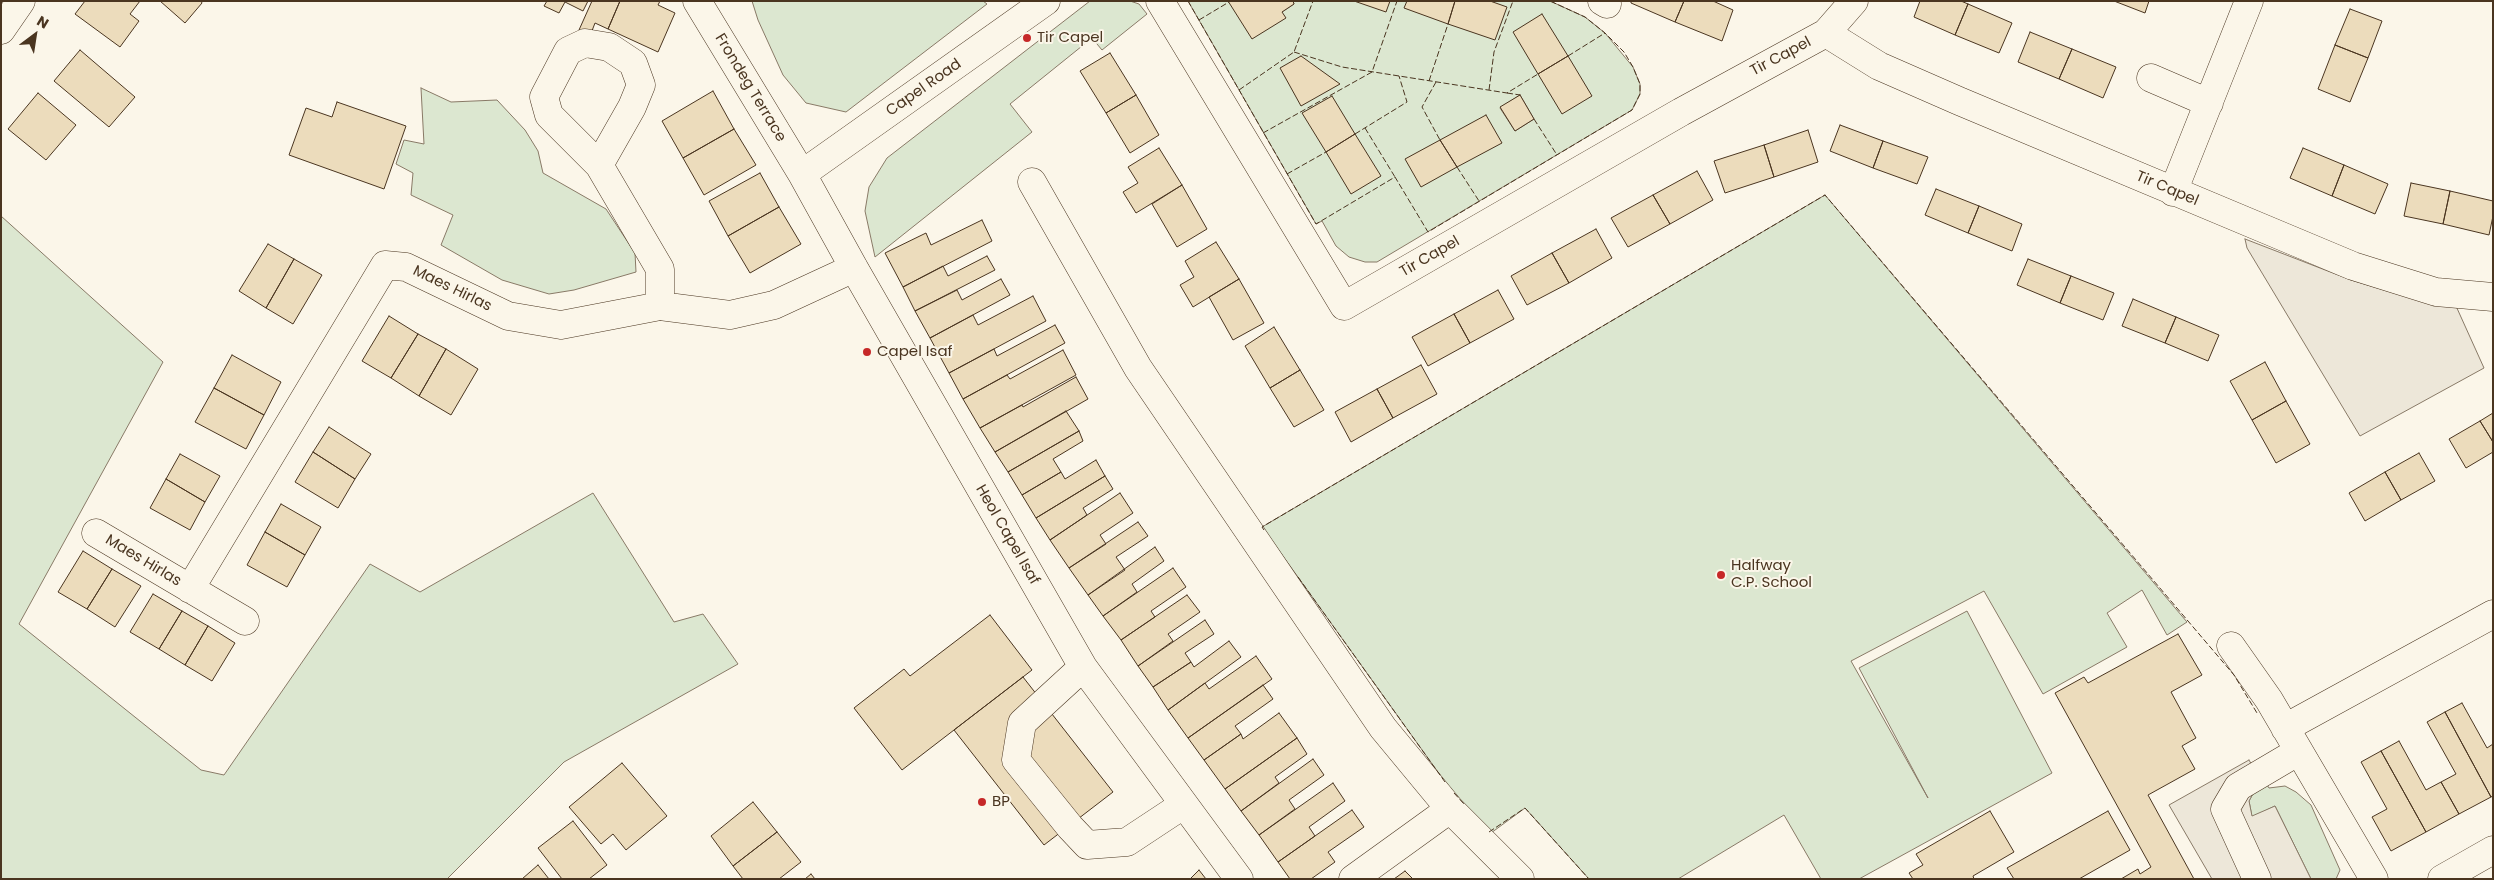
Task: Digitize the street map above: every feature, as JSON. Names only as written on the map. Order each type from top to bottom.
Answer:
[{"type":"street","points":[[1,30],[22,1]]},
{"type":"street","name":"Frondeg Terrace","points":[[697,1],[802,174]]},
{"type":"street","name":"Capel Road","points":[[802,174],[1046,1]]},
{"type":"street","name":"Tir Capel","points":[[1160,1],[1344,306],[1688,107],[1826,33],[1854,1]]},
{"type":"street","points":[[2173,192],[2249,1]]},
{"type":"street","name":"Tir Capel","points":[[1826,33],[1878,66],[2173,192],[2353,266],[2436,292],[2493,297]]},
{"type":"street","points":[[2151,78],[2209,103]]},
{"type":"street","points":[[598,165],[660,270],[660,306]]},
{"type":"street","name":"Heol Capel Isaf","points":[[802,174],[1083,666],[1239,879]]},
{"type":"street","points":[[1032,182],[1138,368],[1383,728],[1450,809],[1520,879]]},
{"type":"street","name":"Maes Hirlas","points":[[190,589],[385,265],[406,267],[508,316],[561,325],[660,306],[730,316],[774,305],[854,268]]},
{"type":"street","name":"Maes Hirlas","points":[[96,533],[245,621]]},
{"type":"street","points":[[2286,728],[2493,614]]},
{"type":"street","points":[[2231,646],[2269,700],[2374,879]]},
{"type":"street","points":[[1083,666],[1022,723],[1016,760],[1070,828],[1087,845],[1127,842],[1183,805]]},
{"type":"street","points":[[2257,879],[2225,809],[2238,786],[2299,751]]},
{"type":"street","points":[[1352,879],[1450,809]]},
{"type":"street","points":[[2442,879],[2493,850]]},
{"type":"green space","points":[[752,1],[983,1],[987,4],[846,112],[806,103],[783,75],[758,20]]},
{"type":"green space","points":[[1090,1],[1130,1],[1139,4],[1147,14],[1102,50],[1092,38],[1010,104],[1032,132],[875,257],[865,211],[869,187],[887,158]]},
{"type":"green space","points":[[1188,1],[1228,1],[1282,12],[1294,4],[1293,1],[1550,1],[1585,17],[1605,33],[1633,67],[1640,84],[1640,94],[1632,110],[1377,262],[1365,262],[1349,257],[1336,246],[1322,221],[1316,224]],"holes":[[[1520,95],[1534,119],[1515,131],[1500,108]]]},
{"type":"green space","points":[[421,88],[451,102],[497,100],[525,130],[538,151],[543,173],[606,209],[635,253],[636,272],[574,290],[549,294],[502,280],[441,245],[453,215],[411,195],[413,173],[396,164],[404,140],[424,144]]},
{"type":"green space","name":"Halfway C.P. School","points":[[1825,195],[2187,622],[2167,635],[2142,590],[2107,613],[2127,647],[2043,694],[1984,591],[1851,661],[1928,798],[1859,668],[1967,611],[2052,773],[1859,879],[1821,879],[1784,815],[1678,879],[1589,879],[1525,808],[1491,833],[1448,786],[1262,527]]},
{"type":"green space","points":[[1,216],[163,362],[19,624],[201,770],[224,775],[370,564],[420,592],[593,493],[674,622],[703,614],[738,664],[564,762],[447,879],[1,879]]},
{"type":"green space","points":[[2266,783],[2269,788],[2285,786],[2296,792],[2311,805],[2340,870],[2336,879],[2311,879],[2275,806],[2252,817],[2249,801],[2255,790]]},
{"type":"shaded area","points":[[2245,239],[2351,280],[2428,303],[2456,306],[2484,368],[2360,436],[2247,248]]},
{"type":"shaded area","points":[[2249,760],[2263,785],[2255,790],[2249,801],[2252,816],[2275,806],[2311,879],[2212,879],[2169,805]]},
{"type":"building","points":[[85,1],[140,1],[130,14],[139,21],[120,47],[75,14]]},
{"type":"building","points":[[160,1],[201,1],[202,3],[185,23]]},
{"type":"building","points":[[547,1],[588,1],[583,11],[565,2],[559,13],[544,6]]},
{"type":"building","points":[[592,1],[620,1],[608,29],[595,23],[590,36],[579,30]]},
{"type":"building","points":[[620,1],[660,1],[658,5],[675,13],[658,52],[608,29]]},
{"type":"building","points":[[1228,1],[1293,1],[1294,4],[1282,12],[1286,18],[1252,39]]},
{"type":"building","points":[[1354,1],[1390,1],[1386,12]]},
{"type":"building","points":[[1407,1],[1455,1],[1448,24],[1404,8]]},
{"type":"building","points":[[1455,1],[1490,1],[1507,7],[1495,40],[1448,24]]},
{"type":"building","points":[[1631,1],[1684,1],[1675,22],[1631,3]]},
{"type":"building","points":[[1684,1],[1713,1],[1733,10],[1722,41],[1675,22]]},
{"type":"building","points":[[1920,1],[1961,1],[1968,4],[1955,35],[1914,17]]},
{"type":"building","points":[[2114,1],[2149,1],[2145,13]]},
{"type":"building","points":[[1968,4],[2012,23],[1999,53],[1955,35]]},
{"type":"building","points":[[2350,9],[2382,21],[2368,58],[2335,45]]},
{"type":"building","points":[[1542,14],[1568,56],[1538,74],[1513,32]]},
{"type":"building","points":[[2030,32],[2072,49],[2059,79],[2018,62]]},
{"type":"building","points":[[2335,45],[2368,58],[2350,102],[2318,89]]},
{"type":"building","points":[[2072,49],[2116,67],[2103,98],[2059,79]]},
{"type":"building","points":[[80,50],[135,97],[109,127],[54,81]]},
{"type":"building","points":[[1110,53],[1136,95],[1106,113],[1080,71]]},
{"type":"building","points":[[1301,56],[1340,84],[1301,106],[1280,68]]},
{"type":"building","points":[[1568,56],[1592,96],[1562,114],[1538,74]]},
{"type":"building","points":[[713,91],[734,129],[683,158],[662,121]]},
{"type":"building","points":[[38,93],[76,125],[46,160],[8,129]]},
{"type":"building","points":[[1136,95],[1159,135],[1130,153],[1106,113]]},
{"type":"building","points":[[1520,95],[1534,119],[1515,131],[1500,107]]},
{"type":"building","points":[[1332,96],[1355,134],[1326,152],[1302,113]]},
{"type":"building","points":[[337,102],[406,126],[384,189],[289,155],[306,108],[332,117]]},
{"type":"building","points":[[1486,115],[1502,143],[1457,167],[1440,140]]},
{"type":"building","points":[[1840,125],[1883,141],[1873,168],[1830,151]]},
{"type":"building","points":[[734,129],[756,165],[704,195],[683,158]]},
{"type":"building","points":[[1808,130],[1818,162],[1774,177],[1764,145]]},
{"type":"building","points":[[1355,134],[1381,176],[1351,194],[1326,152]]},
{"type":"building","points":[[1440,140],[1457,167],[1421,187],[1405,159]]},
{"type":"building","points":[[1883,141],[1928,157],[1917,184],[1873,168]]},
{"type":"building","points":[[1764,145],[1774,177],[1725,193],[1714,161]]},
{"type":"building","points":[[1159,148],[1182,185],[1136,213],[1123,192],[1138,183],[1128,167]]},
{"type":"building","points":[[2303,148],[2344,165],[2332,196],[2290,178]]},
{"type":"building","points":[[2344,165],[2388,184],[2375,214],[2332,196]]},
{"type":"building","points":[[1697,171],[1713,200],[1670,224],[1653,195]]},
{"type":"building","points":[[760,173],[779,207],[728,236],[709,201]]},
{"type":"building","points":[[2411,183],[2450,191],[2443,224],[2404,216]]},
{"type":"building","points":[[1182,185],[1207,229],[1177,247],[1152,204]]},
{"type":"building","points":[[1936,189],[1979,206],[1968,233],[1925,215]]},
{"type":"building","points":[[2450,191],[2493,201],[2493,216],[2489,235],[2443,224]]},
{"type":"building","points":[[1653,195],[1670,224],[1628,247],[1611,218]]},
{"type":"building","points":[[1979,206],[2022,224],[2012,251],[1968,233]]},
{"type":"building","points":[[779,207],[801,244],[750,273],[728,236]]},
{"type":"building","points":[[982,220],[992,241],[903,287],[885,253],[926,233],[931,245]]},
{"type":"building","points":[[1596,229],[1612,258],[1569,283],[1552,253]]},
{"type":"building","points":[[1216,242],[1239,279],[1193,307],[1180,285],[1194,277],[1185,261]]},
{"type":"building","points":[[268,244],[294,259],[266,308],[239,291]]},
{"type":"building","points":[[1552,253],[1569,283],[1527,305],[1511,276]]},
{"type":"building","points":[[987,256],[995,270],[915,311],[903,287],[943,266],[948,276]]},
{"type":"building","points":[[294,259],[322,275],[293,324],[266,308]]},
{"type":"building","points":[[2028,259],[2071,276],[2060,303],[2017,285]]},
{"type":"building","points":[[2071,276],[2114,293],[2103,320],[2060,303]]},
{"type":"building","points":[[1001,279],[1010,295],[930,338],[915,311],[957,290],[962,300]]},
{"type":"building","points":[[1239,279],[1264,323],[1233,340],[1209,297]]},
{"type":"building","points":[[1498,290],[1514,319],[1470,343],[1454,314]]},
{"type":"building","points":[[1033,296],[1046,321],[949,373],[930,338],[973,315],[978,325]]},
{"type":"building","points":[[2133,299],[2176,317],[2165,343],[2122,326]]},
{"type":"building","points":[[1454,314],[1470,343],[1428,366],[1412,337]]},
{"type":"building","points":[[389,316],[418,334],[391,378],[362,361]]},
{"type":"building","points":[[2176,317],[2219,335],[2208,361],[2165,343]]},
{"type":"building","points":[[1055,325],[1065,343],[963,399],[949,373],[994,349],[997,356]]},
{"type":"building","points":[[1274,327],[1300,370],[1270,388],[1245,346]]},
{"type":"building","points":[[418,334],[446,349],[419,396],[391,378]]},
{"type":"building","points":[[446,349],[478,369],[451,415],[419,396]]},
{"type":"building","points":[[1063,350],[1076,375],[980,428],[963,399],[1007,375],[1010,379]]},
{"type":"building","points":[[232,355],[281,382],[264,415],[214,388]]},
{"type":"building","points":[[2265,362],[2286,401],[2252,420],[2230,381]]},
{"type":"building","points":[[1421,365],[1437,394],[1393,418],[1377,389]]},
{"type":"building","points":[[1300,370],[1324,410],[1294,427],[1270,388]]},
{"type":"building","points":[[1076,377],[1088,399],[995,452],[980,428],[1022,405],[1023,407]]},
{"type":"building","points":[[214,388],[264,415],[246,449],[195,422]]},
{"type":"building","points":[[1377,389],[1393,418],[1351,442],[1335,412]]},
{"type":"building","points":[[2286,401],[2310,444],[2276,463],[2252,420]]},
{"type":"building","points":[[1066,411],[1079,431],[1008,472],[995,452]]},
{"type":"building","points":[[2493,413],[2493,442],[2480,421]]},
{"type":"building","points":[[2480,421],[2493,442],[2493,452],[2466,468],[2449,439]]},
{"type":"building","points":[[329,427],[371,454],[355,479],[313,452]]},
{"type":"building","points":[[1079,431],[1083,441],[1053,459],[1061,472],[1022,495],[1008,472]]},
{"type":"building","points":[[313,452],[355,479],[338,508],[295,482]]},
{"type":"building","points":[[2419,453],[2435,481],[2401,500],[2385,472]]},
{"type":"building","points":[[180,454],[220,476],[205,502],[166,479]]},
{"type":"building","points":[[1096,460],[1105,476],[1036,518],[1022,495],[1061,472],[1065,479]]},
{"type":"building","points":[[2385,472],[2401,500],[2365,521],[2349,493]]},
{"type":"building","points":[[1105,476],[1113,489],[1083,508],[1087,515],[1050,540],[1036,518]]},
{"type":"building","points":[[166,479],[205,502],[190,530],[150,508]]},
{"type":"building","points":[[1120,493],[1133,513],[1100,535],[1106,544],[1069,568],[1050,540]]},
{"type":"building","points":[[281,504],[321,527],[305,555],[265,532]]},
{"type":"building","points":[[1138,522],[1148,536],[1116,557],[1125,570],[1088,595],[1069,568]]},
{"type":"building","points":[[265,532],[305,555],[287,587],[247,565]]},
{"type":"building","points":[[1155,547],[1164,561],[1132,584],[1137,592],[1103,616],[1088,595]]},
{"type":"building","points":[[83,551],[112,569],[87,609],[58,592]]},
{"type":"building","points":[[1173,568],[1186,587],[1151,611],[1155,617],[1121,640],[1103,616]]},
{"type":"building","points":[[112,569],[141,586],[115,627],[87,609]]},
{"type":"building","points":[[153,594],[182,611],[159,649],[130,632]]},
{"type":"building","points":[[1187,595],[1200,612],[1168,634],[1173,641],[1138,666],[1121,640]]},
{"type":"building","points":[[182,611],[208,626],[185,665],[159,649]]},
{"type":"building","points":[[990,615],[1032,670],[902,770],[854,708],[904,669],[910,676]]},
{"type":"building","points":[[1205,620],[1214,634],[1185,653],[1191,662],[1153,687],[1138,666]]},
{"type":"building","points":[[208,626],[235,643],[212,681],[185,665]]},
{"type":"building","points":[[2178,634],[2202,675],[2171,692],[2196,738],[2182,746],[2195,769],[2148,795],[2194,879],[2121,879],[2138,869],[2140,874],[2151,867],[2055,693],[2084,677],[2088,683]]},
{"type":"building","points":[[1229,641],[1241,657],[1168,710],[1153,687],[1191,662],[1194,667]]},
{"type":"building","points":[[1256,656],[1272,679],[1188,738],[1168,710],[1205,683],[1209,689]]},
{"type":"building","points":[[1023,677],[1113,792],[1044,845],[954,730]]},
{"type":"building","points":[[1263,685],[1273,699],[1235,726],[1241,734],[1204,760],[1188,738]]},
{"type":"building","points":[[2462,703],[2487,748],[2493,744],[2493,796],[2491,797],[2445,712]]},
{"type":"building","points":[[2445,712],[2491,797],[2459,814],[2441,782],[2456,774],[2427,722]]},
{"type":"building","points":[[1279,713],[1297,738],[1225,789],[1204,760],[1241,734],[1243,739]]},
{"type":"building","points":[[1297,738],[1307,754],[1275,777],[1279,783],[1241,811],[1225,789]]},
{"type":"building","points":[[2399,741],[2426,790],[2441,782],[2459,814],[2426,832],[2381,751]]},
{"type":"building","points":[[2381,751],[2426,832],[2391,851],[2372,817],[2387,809],[2361,762]]},
{"type":"building","points":[[1313,759],[1324,775],[1289,800],[1295,809],[1259,835],[1241,811]]},
{"type":"building","points":[[622,763],[667,816],[626,850],[613,834],[601,844],[569,807]]},
{"type":"building","points":[[1333,783],[1345,801],[1309,827],[1315,836],[1278,862],[1259,835]]},
{"type":"building","points":[[753,802],[777,832],[733,866],[711,836]]},
{"type":"building","points":[[1352,810],[1364,827],[1328,852],[1335,862],[1311,879],[1290,879],[1278,862]]},
{"type":"building","points":[[1990,811],[2014,852],[1973,876],[1974,879],[1913,879],[1909,873],[1923,865],[1916,854]]},
{"type":"building","points":[[2108,811],[2130,850],[2079,879],[2014,879],[2007,868]]},
{"type":"building","points":[[573,821],[607,865],[589,879],[562,879],[538,848]]},
{"type":"building","points":[[777,832],[801,862],[779,879],[743,879],[733,866]]},
{"type":"building","points":[[538,865],[549,879],[522,879]]},
{"type":"building","points":[[1199,870],[1206,879],[1190,879]]},
{"type":"building","points":[[1405,871],[1413,879],[1394,879]]},
{"type":"building","points":[[811,874],[815,879],[805,879]]},
{"type":"fence","points":[[1188,1],[1316,224],[1395,177],[1428,232],[1632,110],[1640,94],[1640,84],[1624,52],[1585,17],[1550,1]]},
{"type":"fence","points":[[1239,90],[1294,52],[1313,1]]},
{"type":"fence","points":[[1263,133],[1372,72],[1397,1]]},
{"type":"fence","points":[[1489,90],[1494,52],[1513,1]]},
{"type":"fence","points":[[1199,20],[1229,2]]},
{"type":"fence","points":[[1429,81],[1448,24]]},
{"type":"fence","points":[[1568,56],[1605,33]]},
{"type":"fence","points":[[1294,52],[1342,67],[1507,93],[1538,74]]},
{"type":"fence","points":[[1355,134],[1407,102],[1399,76]]},
{"type":"fence","points":[[1436,82],[1422,107],[1440,140]]},
{"type":"fence","points":[[1507,93],[1520,95]]},
{"type":"fence","points":[[1534,119],[1557,155]]},
{"type":"fence","points":[[1365,128],[1395,177]]},
{"type":"fence","points":[[1287,174],[1326,152]]},
{"type":"fence","points":[[1457,167],[1479,201]]},
{"type":"fence","points":[[1264,530],[1262,527],[1825,195],[2234,675],[2257,713]]},
{"type":"fence","points":[[1298,577],[1445,782]]},
{"type":"fence","points":[[1454,793],[1464,804]]},
{"type":"fence","points":[[1489,832],[1525,808],[1589,879]]},
{"type":"place","name":"Tir Capel","points":[[1027,38]]},
{"type":"place","name":"Capel Isaf","points":[[867,352]]},
{"type":"place","name":"Halfway C.P. School","points":[[1721,575]]},
{"type":"place","name":"BP","points":[[982,802]]}]
